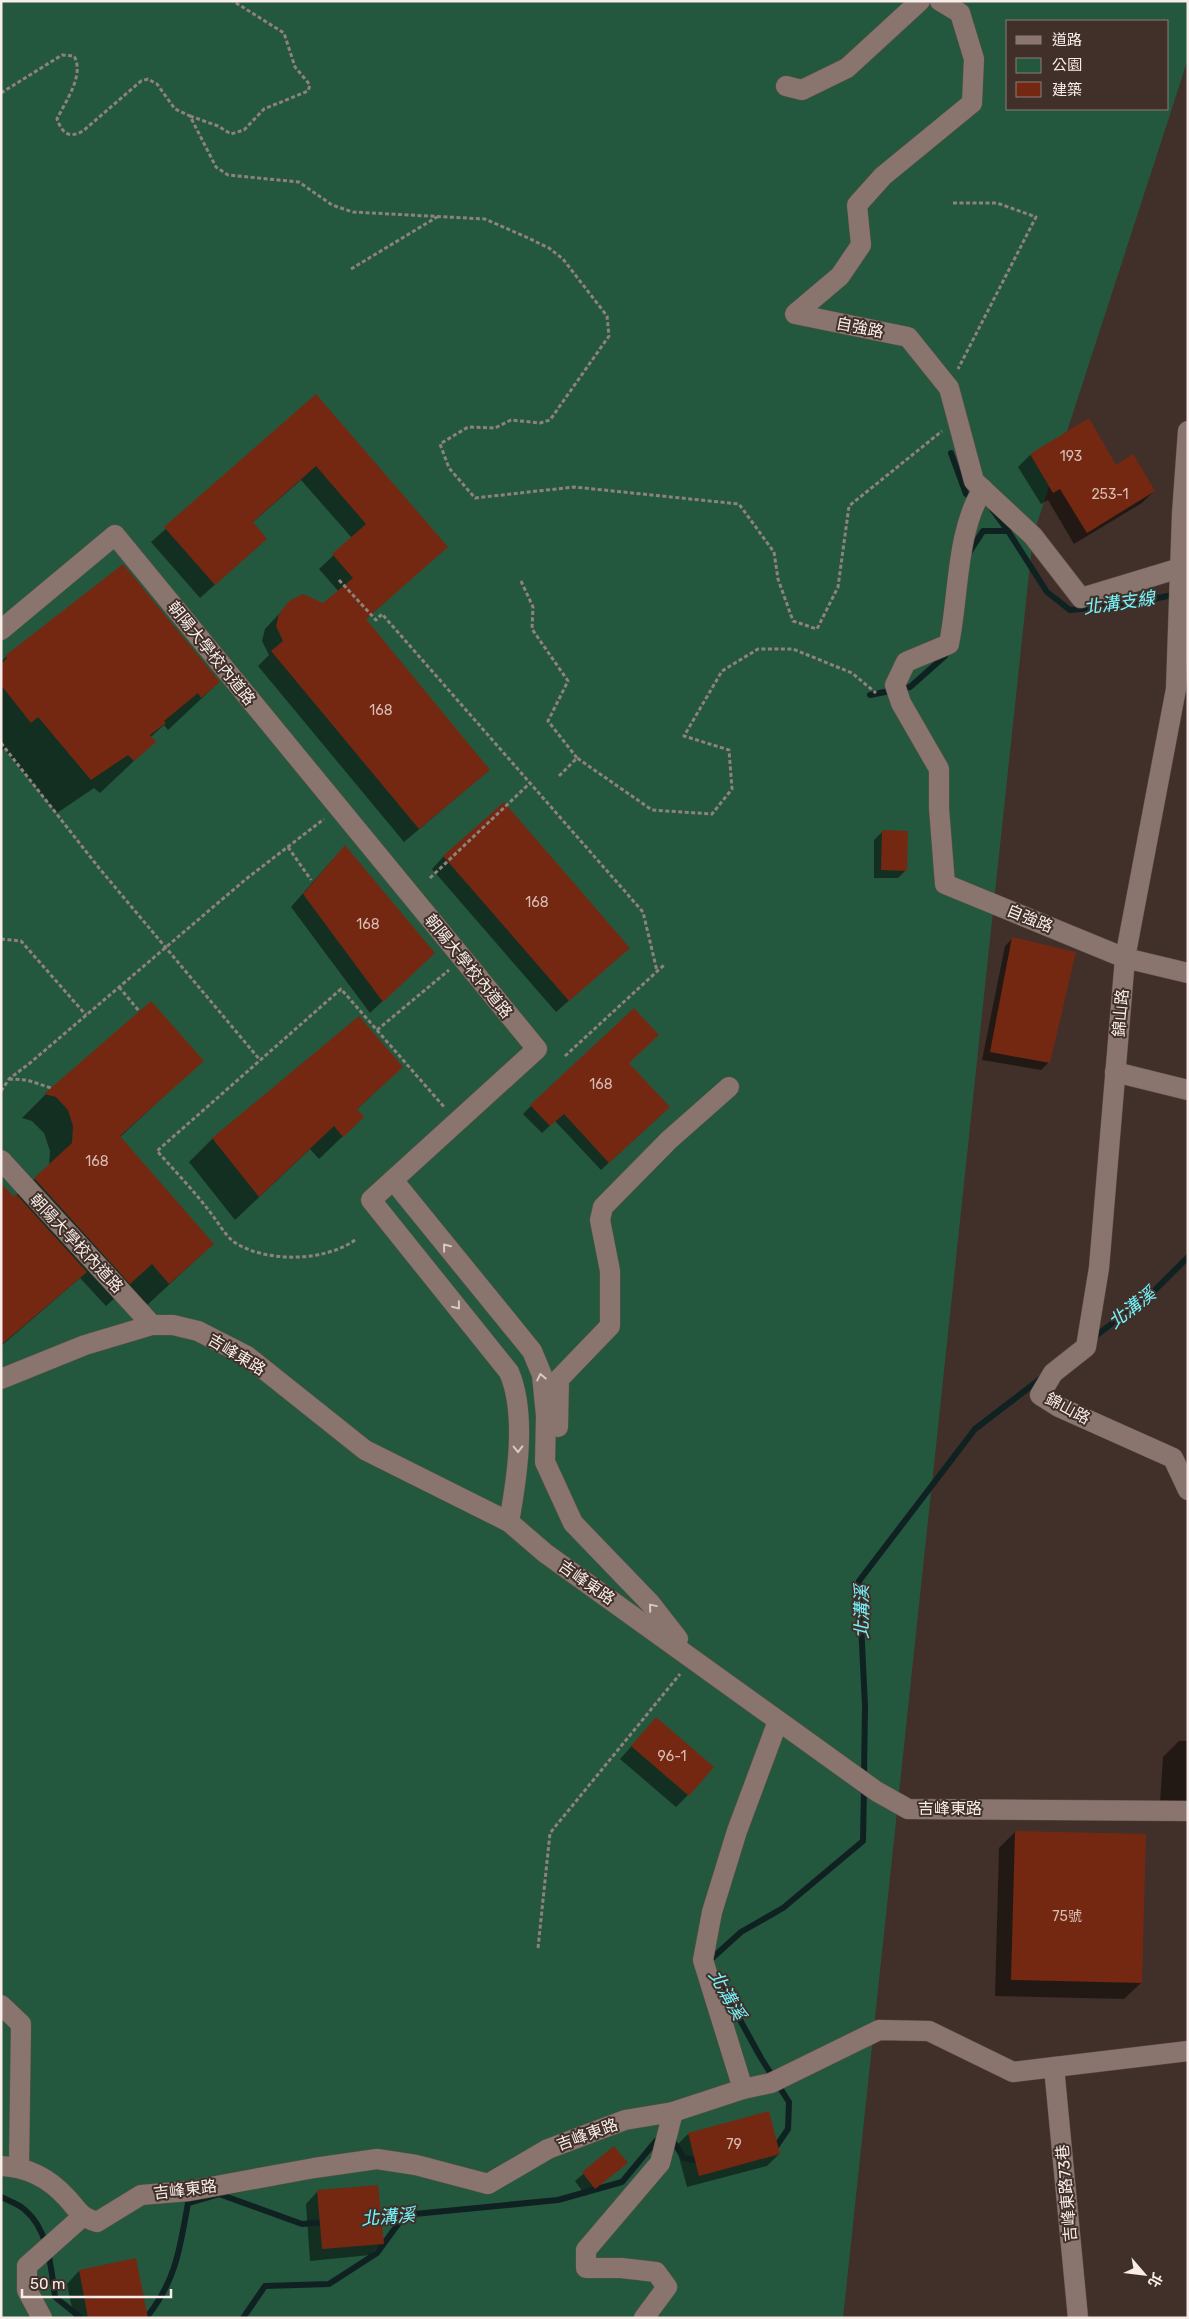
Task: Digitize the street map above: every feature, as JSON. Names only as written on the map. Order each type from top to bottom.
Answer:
[{"type":"street","points":[[786,86],[802,90],[847,68],[920,1]]},
{"type":"street","name":"自強路","points":[[940,1],[960,13],[974,59],[972,103],[883,176],[857,205],[860,245],[840,276],[795,314],[908,337],[949,388],[974,481],[1033,536],[1080,598],[1180,568]]},
{"type":"street","name":"錦山路","points":[[1188,431],[1180,568],[1176,689],[1125,958],[1100,1268],[1086,1348],[1053,1373],[1040,1394],[1059,1407],[1173,1458],[1188,1490]]},
{"type":"street","name":"自強路","points":[[983,488],[973,503],[962,555],[955,615],[948,644],[906,662],[895,685],[901,703],[939,769],[939,808],[946,884],[1125,958],[1188,972]]},
{"type":"street","name":"朝陽大學校內道路","points":[[1,630],[115,535],[537,1049],[371,1200],[509,1372],[516,1388],[518,1470],[509,1522]]},
{"type":"street","points":[[1115,1072],[1188,1090]]},
{"type":"street","points":[[572,1519],[558,1483],[559,1379],[610,1326],[610,1271],[600,1220],[602,1207],[669,1140],[729,1087]]},
{"type":"street","name":"朝陽大學校內道路","points":[[1,1160],[152,1325]]},
{"type":"street","points":[[393,1180],[532,1351],[542,1375],[546,1416],[545,1462],[572,1519],[650,1604],[693,1658]]},
{"type":"street","name":"吉峰東路","points":[[1,1379],[85,1345],[152,1325],[173,1325],[198,1331],[247,1356],[301,1393],[365,1450],[509,1522],[546,1553],[778,1721],[876,1791],[908,1808],[1053,1808],[1188,1811]]},
{"type":"street","points":[[743,2089],[703,1960],[712,1912],[737,1831],[778,1721]]},
{"type":"street","points":[[1,2005],[21,2024],[10,2166],[44,2178],[66,2197],[82,2217],[27,2266],[27,2290],[42,2318]]},
{"type":"street","name":"吉峰東路","points":[[82,2217],[97,2222],[141,2195],[189,2191],[314,2168],[377,2159],[416,2165],[488,2184],[548,2148],[625,2120],[670,2119],[743,2089],[779,2079],[879,2030],[929,2031],[1013,2072],[1188,2051]]},
{"type":"street","name":"吉峰東路73巷","points":[[1054,2067],[1078,2318]]},
{"type":"street","points":[[644,2318],[667,2287],[656,2272],[621,2268],[586,2268],[586,2250],[660,2163],[670,2119]]},
{"type":"path","points":[[1,94],[62,55],[74,56],[77,62],[77,76],[57,119],[60,128],[66,134],[75,135],[83,131],[141,81],[148,79],[157,84],[175,110],[218,126],[231,134],[244,130],[264,109],[308,91],[310,84],[295,67],[284,33],[233,1]]},
{"type":"path","points":[[190,116],[216,167],[228,175],[299,182],[332,205],[353,212],[485,219],[549,248],[563,259],[607,316],[609,336],[550,420],[540,423],[511,420],[494,428],[468,427],[440,444],[449,468],[475,498],[574,487],[739,504],[774,552],[778,579],[793,622],[817,628],[838,587],[849,506],[957,419]]},
{"type":"path","points":[[949,388],[983,318],[1036,218],[997,204],[953,203]]},
{"type":"path","points":[[352,270],[437,216]]},
{"type":"path","points":[[339,580],[376,620],[382,614],[643,912],[657,971]]},
{"type":"path","points":[[521,581],[533,607],[532,630],[568,681],[548,721],[577,758],[652,810],[712,814],[732,789],[728,750],[684,736],[722,670],[758,649],[794,649],[852,674],[880,697]]},
{"type":"path","points":[[1,743],[99,868],[260,1060]]},
{"type":"path","points":[[559,776],[577,758]]},
{"type":"path","points":[[430,878],[530,784]]},
{"type":"path","points":[[1,1091],[9,1079],[86,1016],[246,879],[339,808]]},
{"type":"path","points":[[288,846],[311,880]]},
{"type":"path","points":[[1,939],[21,941],[86,1016]]},
{"type":"path","points":[[377,1030],[463,958]]},
{"type":"path","points":[[565,1056],[664,965]]},
{"type":"path","points":[[119,987],[140,1011]]},
{"type":"path","points":[[355,1240],[344,1248],[303,1257],[281,1256],[247,1248],[234,1242],[158,1151],[340,989],[457,1122]]},
{"type":"path","points":[[9,1079],[33,1082],[51,1088]]},
{"type":"path","points":[[538,1948],[550,1833],[693,1658]]},
{"type":"green space","points":[[1,1],[1188,1],[1188,59],[1033,536],[843,2318],[1,2318]]},
{"type":"building","points":[[316,394],[448,547],[366,619],[490,770],[419,829],[271,651],[283,641],[276,626],[279,614],[289,601],[303,594],[323,603],[353,578],[332,554],[366,524],[316,466],[253,522],[267,539],[215,585],[164,527]]},
{"type":"building","points":[[1089,418],[1116,465],[1133,454],[1155,491],[1087,533],[1060,489],[1053,493],[1030,454]]},
{"type":"building","points":[[123,564],[220,682],[201,698],[198,693],[164,721],[166,723],[150,735],[156,742],[134,761],[128,755],[91,780],[38,717],[31,723],[1,685],[1,664],[7,658],[6,655]]},
{"type":"building","points":[[504,802],[630,948],[569,1001],[443,856]]},
{"type":"building","points":[[882,830],[908,831],[907,871],[881,870]]},
{"type":"building","points":[[345,845],[435,953],[383,1002],[303,894]]},
{"type":"building","points":[[1012,937],[1076,952],[1050,1063],[990,1052]]},
{"type":"building","points":[[151,1001],[204,1061],[120,1136],[214,1244],[169,1284],[152,1264],[130,1284],[34,1178],[72,1143],[73,1126],[68,1110],[56,1097],[44,1094]]},
{"type":"building","points":[[634,1008],[659,1035],[629,1063],[670,1107],[609,1163],[564,1114],[550,1126],[530,1105]]},
{"type":"building","points":[[359,1016],[403,1067],[357,1109],[364,1117],[343,1137],[334,1126],[259,1197],[212,1138]]},
{"type":"building","points":[[1,1183],[13,1196],[16,1194],[87,1272],[1,1345]]},
{"type":"building","points":[[656,1717],[714,1767],[689,1796],[631,1746]]},
{"type":"building","points":[[1015,1831],[1146,1834],[1142,1983],[1011,1980]]},
{"type":"building","points":[[769,2111],[780,2154],[699,2176],[688,2133]]},
{"type":"building","points":[[614,2146],[628,2163],[595,2189],[582,2172]]},
{"type":"building","points":[[378,2185],[384,2244],[322,2249],[317,2190]]},
{"type":"building","points":[[136,2258],[148,2318],[88,2318],[79,2270]]},
{"type":"waterway","points":[[951,453],[966,494],[975,499]]},
{"type":"waterway","points":[[992,509],[1008,531]]},
{"type":"waterway","name":"北溝支線","points":[[968,554],[983,531],[1008,531],[1047,592],[1070,610],[1125,605],[1177,594]]},
{"type":"waterway","name":"北溝支線","points":[[870,695],[910,687],[945,656],[948,650]]},
{"type":"waterway","name":"北溝溪","points":[[1092,1339],[1156,1289],[1188,1257]]},
{"type":"waterway","name":"北溝溪","points":[[864,1777],[865,1706],[859,1581],[975,1429],[1043,1377]]},
{"type":"waterway","name":"北溝溪","points":[[709,1961],[741,1932],[783,1908],[863,1841],[864,1787]]},
{"type":"waterway","name":"北溝溪","points":[[718,1980],[761,2058],[789,2102],[788,2129],[773,2151]]},
{"type":"waterway","name":"北溝溪","points":[[671,2138],[684,2158],[701,2161]]},
{"type":"waterway","name":"北溝溪","points":[[373,2218],[558,2200],[622,2182],[656,2141],[661,2140]]},
{"type":"waterway","name":"北溝溪","points":[[146,2318],[164,2291],[175,2264],[188,2203],[219,2194],[302,2224],[326,2222]]},
{"type":"waterway","name":"北溝溪","points":[[1,2197],[20,2206],[33,2218],[48,2250],[55,2297],[81,2318]]},
{"type":"waterway","points":[[243,2318],[265,2286],[329,2284],[377,2253],[404,2216]]}]
